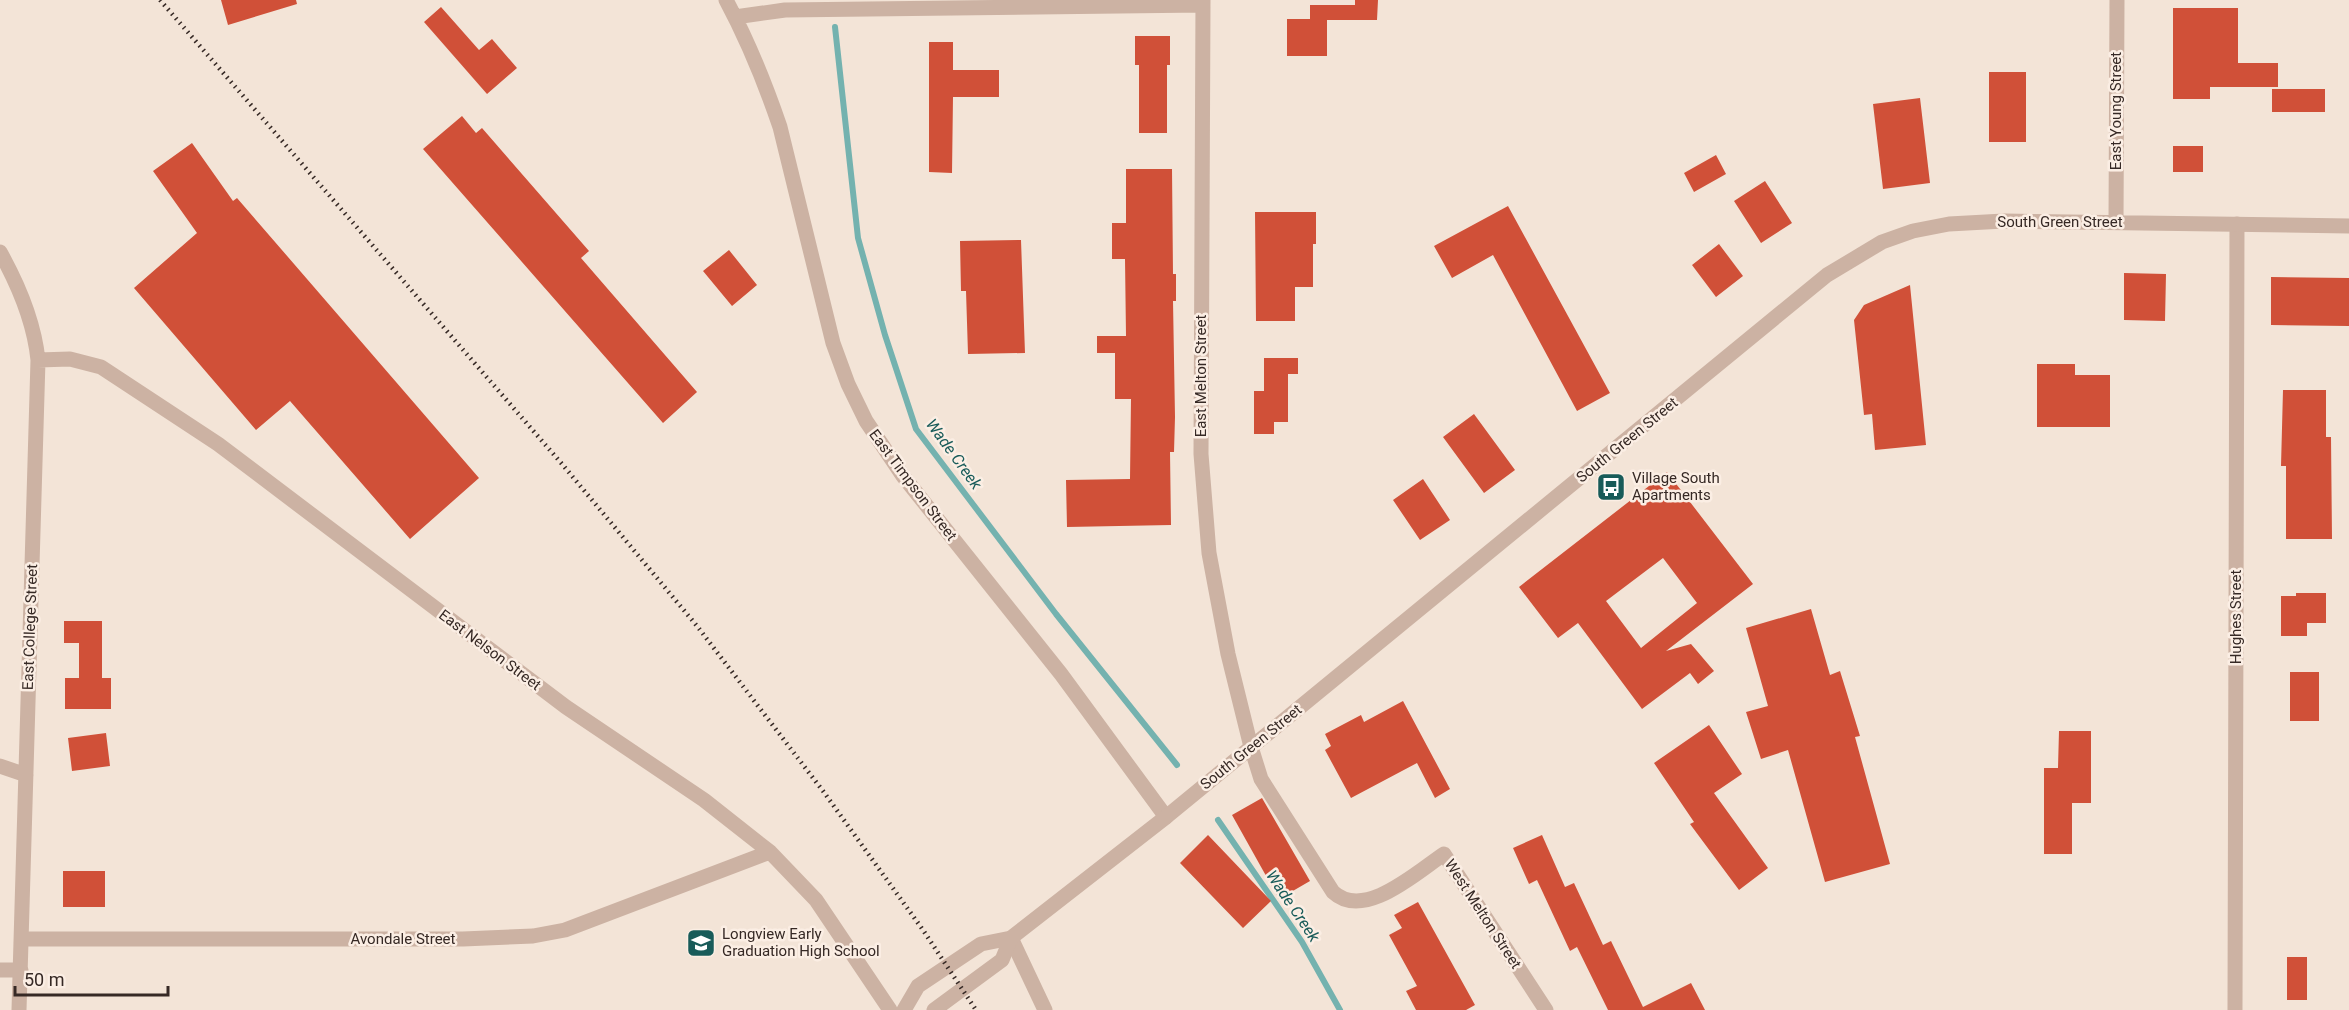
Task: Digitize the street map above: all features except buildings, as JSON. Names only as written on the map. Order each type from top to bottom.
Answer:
[{"type":"street","name":"East Timpson Street","points":[[726,0],[759,68],[773,106],[833,343],[848,384],[866,421],[903,476],[1061,674],[1166,817]]},
{"type":"street","name":"East Young Street","points":[[2116,0],[2116,222]]},
{"type":"street","points":[[735,17],[785,10],[1203,2]]},
{"type":"street","name":"East Melton Street","points":[[1203,2],[1203,484],[1214,589],[1251,747]]},
{"type":"street","name":"South Green Street","points":[[904,1010],[918,986],[981,944],[1011,938],[1166,817],[1805,293],[1857,257],[1896,236],[1949,224],[2004,221],[2349,225]]},
{"type":"street","name":"Hughes Street","points":[[2235,1010],[2237,224]]},
{"type":"street","name":"East College Street","points":[[0,252],[28,313],[35,333],[38,360],[19,1010]]},
{"type":"street","name":"East Nelson Street","points":[[38,360],[70,359],[101,367],[218,444],[566,707],[704,800],[770,852],[816,900],[890,1010]]},
{"type":"street","name":"West Melton Street","points":[[1251,747],[1261,779],[1337,896],[1352,901],[1374,899],[1444,854],[1546,1010]]},
{"type":"street","points":[[0,766],[26,775]]},
{"type":"street","name":"Avondale Street","points":[[22,939],[463,939],[533,936],[565,930],[596,920],[770,852]]},
{"type":"street","points":[[1011,938],[1045,1010]]},
{"type":"street","name":"South Green Street","points":[[934,1010],[1002,960],[1011,938]]},
{"type":"street","points":[[0,970],[21,970]]},
{"type":"waterway","name":"Wade Creek","points":[[835,27],[858,238],[885,335],[916,429],[1056,614],[1177,765]]},
{"type":"waterway","name":"Wade Creek","points":[[1218,820],[1302,942],[1340,1010]]},
{"type":"railway","points":[[160,0],[562,464],[697,626],[823,791],[923,930],[976,1010]]},
{"type":"place","name":"Village South Apartments","points":[[1611,487]]},
{"type":"place","name":"Longview Early Graduation High School","points":[[701,943]]}]
